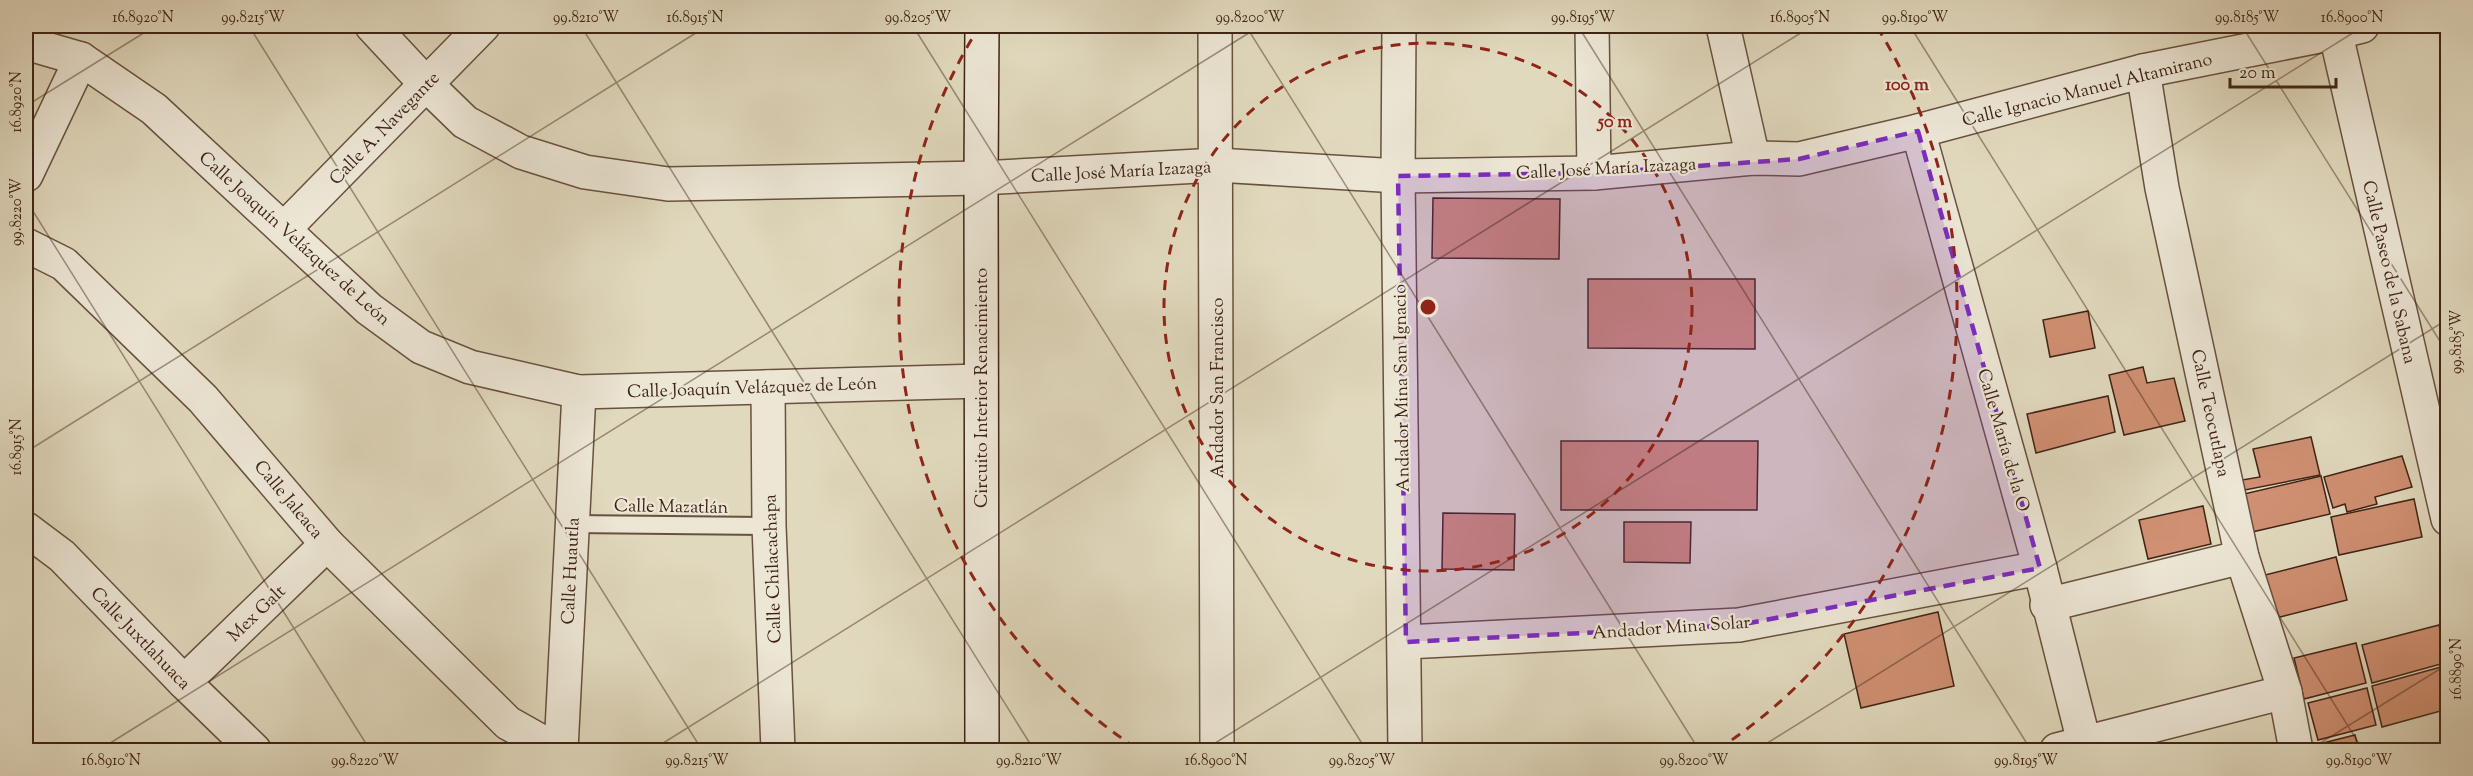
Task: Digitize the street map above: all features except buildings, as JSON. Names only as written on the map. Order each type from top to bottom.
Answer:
[{"type":"street","name":"Calle José María Izazaga","points":[[372,26],[465,122],[521,152],[585,172],[668,184],[981,178],[1217,165],[1398,176],[1594,173],[1753,158],[1799,159],[1918,131]]},
{"type":"street","name":"Calle A. Navegante","points":[[284,230],[483,26]]},
{"type":"street","name":"Circuito Interior Renacimiento","points":[[982,26],[982,750]]},
{"type":"street","name":"Andador San Francisco","points":[[1215,26],[1217,750]]},
{"type":"street","name":"Andador Mina San Ignacio","points":[[1399,26],[1398,176],[1406,642],[1405,750]]},
{"type":"street","points":[[1592,26],[1594,173]]},
{"type":"street","points":[[1723,26],[1753,158]]},
{"type":"street","name":"Calle Ignacio Manuel Altamirano","points":[[1918,131],[2143,71],[2343,28]]},
{"type":"street","name":"Calle Paseo de la Sabana","points":[[2343,28],[2448,519]]},
{"type":"street","name":"Calle Joaquín Velázquez de León","points":[[26,43],[81,59],[154,109],[369,309],[421,347],[470,367],[579,392],[981,381]]},
{"type":"street","points":[[26,175],[81,59]]},
{"type":"street","name":"Calle Teocutlapa","points":[[2143,71],[2162,188],[2242,557],[2285,692],[2296,750]]},
{"type":"street","name":"Calle María de la O","points":[[1918,131],[2040,568],[2076,748]]},
{"type":"street","name":"Calle Jaleaca","points":[[26,245],[64,264],[203,399],[327,544],[508,723],[556,750]]},
{"type":"street","name":"Calle Chilacachapa","points":[[768,387],[769,526],[778,750]]},
{"type":"street","name":"Calle Huautla","points":[[561,750],[579,392]]},
{"type":"street","name":"Calle Juxtlahuaca","points":[[26,529],[62,556],[249,749]]},
{"type":"street","name":"Mex Galt","points":[[184,682],[327,544]]},
{"type":"street","points":[[2048,605],[2242,557]]},
{"type":"street","name":"Andador Mina Solar","points":[[1406,642],[1739,625],[2040,568]]},
{"type":"street","points":[[2076,748],[2285,692]]},
{"type":"lane","name":"Calle Mazatlán","points":[[572,524],[769,526]]},
{"type":"highlighted area","points":[[1918,131],[2040,568],[1739,625],[1406,642],[1398,176],[1594,173],[1799,159]]}]
